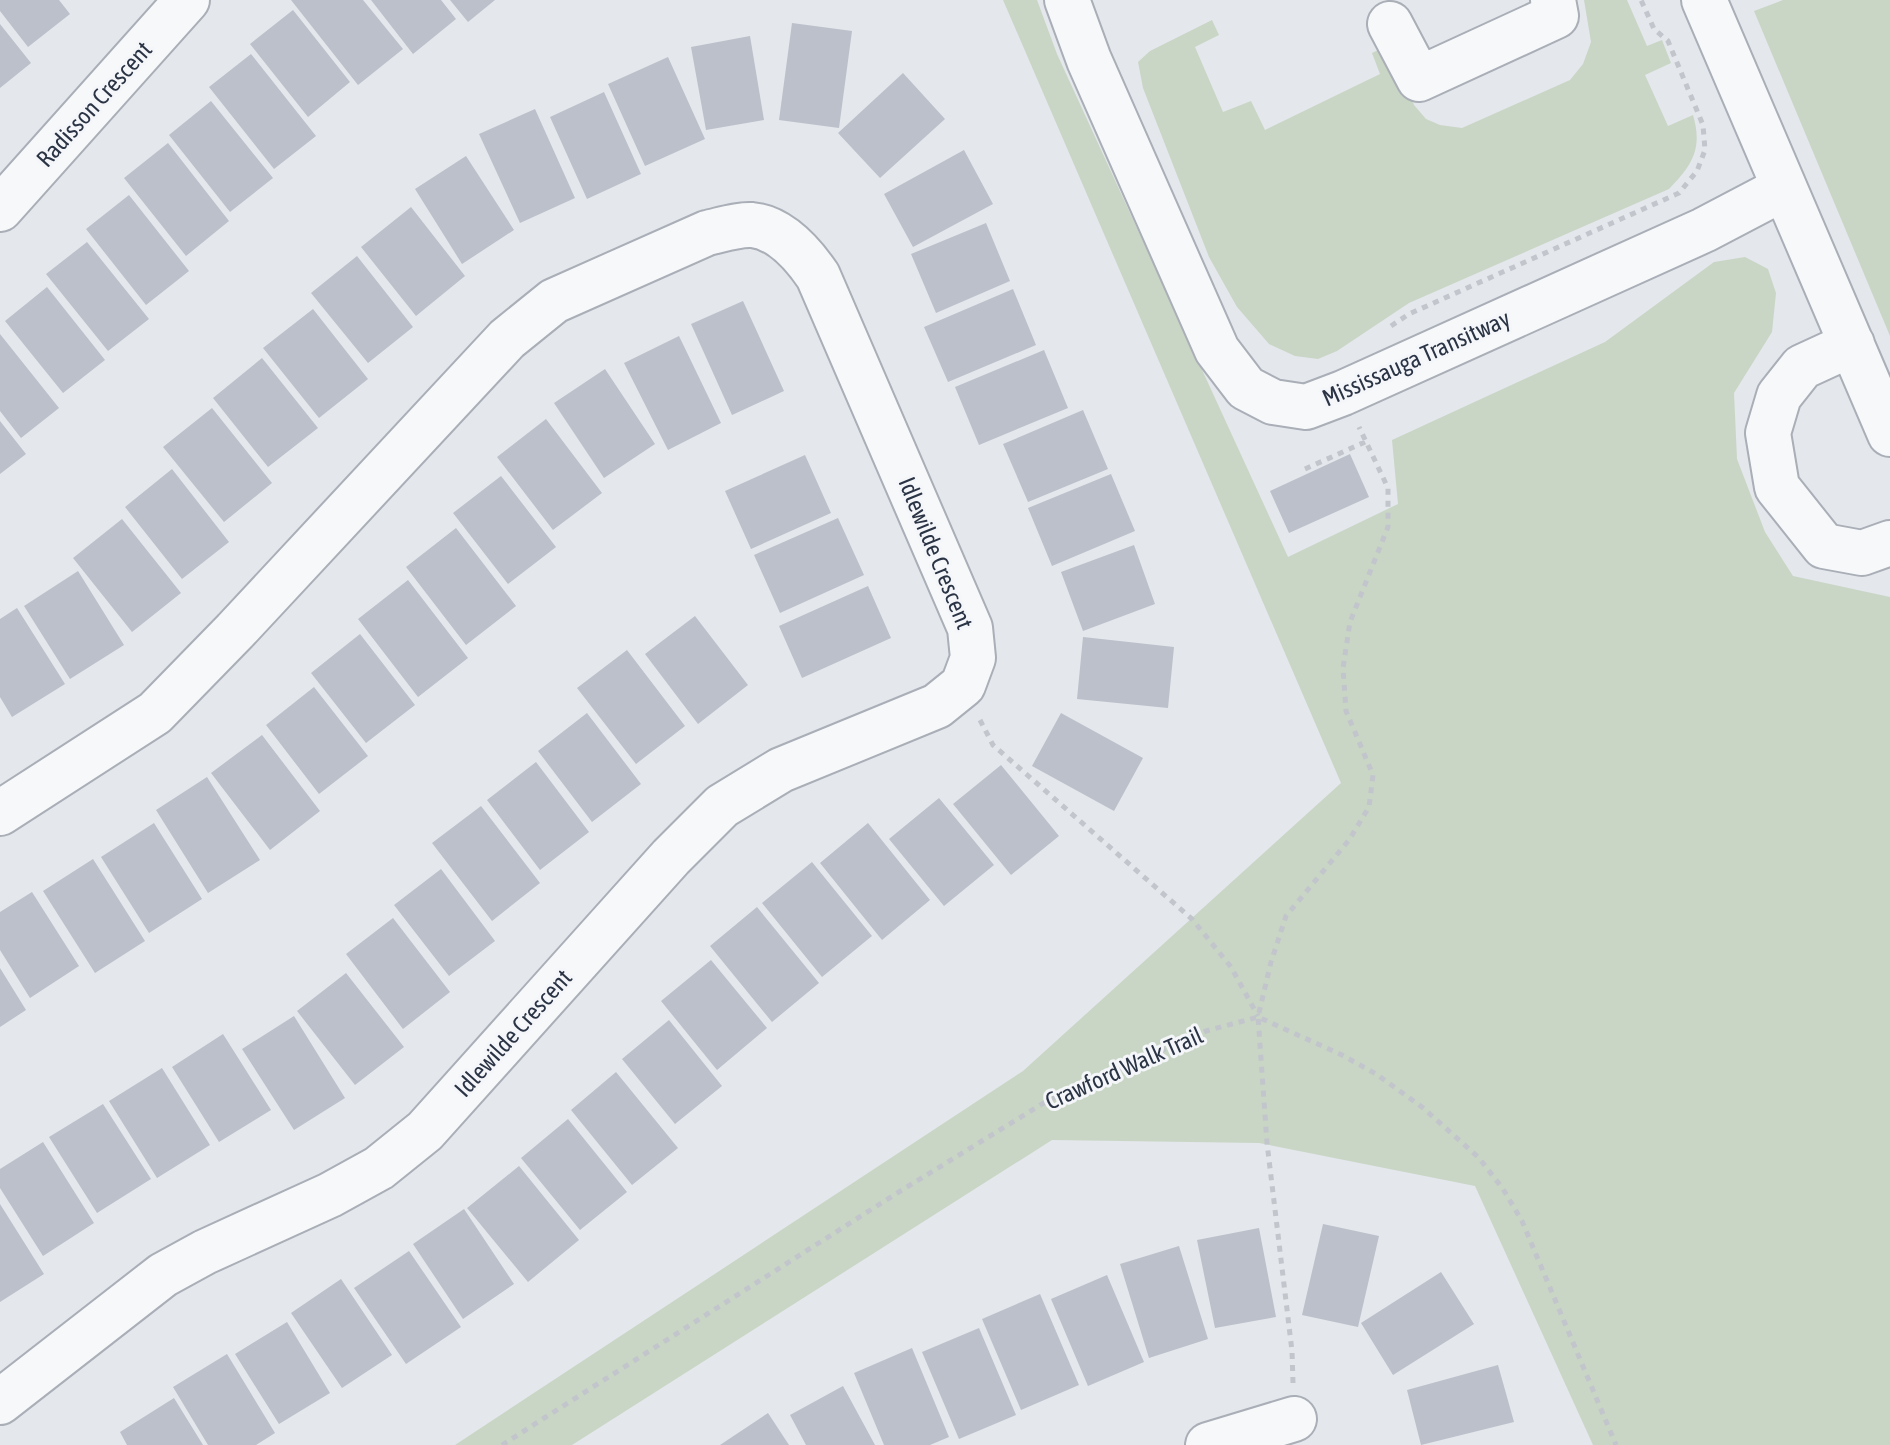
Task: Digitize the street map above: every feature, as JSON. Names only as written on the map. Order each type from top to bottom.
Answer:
[{"type":"street","name":"Radisson Crescent","points":[[0,209],[187,0]]},
{"type":"street","name":"Mississauga Transitway","points":[[1067,0],[1089,60],[1217,350],[1246,388],[1273,402],[1306,407],[1343,393],[1704,230],[1784,188]]},
{"type":"street","points":[[1390,24],[1419,79],[1556,16],[1553,0]]},
{"type":"street","points":[[1704,0],[1890,434]]},
{"type":"street","name":"Idlewilde Crescent","points":[[0,813],[155,713],[507,339],[554,301],[707,233],[727,228],[753,225],[773,233],[801,252],[818,276],[970,628],[973,658],[963,685],[937,706],[781,770],[722,806],[671,857],[425,1131],[379,1168],[163,1275],[0,1402]]},
{"type":"street","points":[[1852,344],[1802,367],[1779,396],[1768,433],[1777,487],[1824,546],[1862,553],[1890,543]]},
{"type":"street","points":[[1208,1445],[1294,1419]]},
{"type":"path","points":[[1383,331],[1409,314],[1679,193],[1697,171],[1705,150],[1703,125],[1668,41],[1654,29],[1641,0]]},
{"type":"path","points":[[1294,1419],[1292,1351],[1267,1143],[1258,1017],[1286,916],[1349,840],[1369,807],[1373,775],[1346,711],[1343,668],[1350,622],[1388,527],[1388,488],[1343,393]]},
{"type":"path","points":[[1305,469],[1365,442]]},
{"type":"path","points":[[963,685],[993,745],[1192,919],[1231,967],[1258,1017],[1376,1074],[1422,1107],[1479,1158],[1522,1221],[1616,1445]]},
{"type":"path","name":"Crawford Walk Trail","points":[[502,1445],[1047,1101],[1206,1031],[1258,1017]]},
{"type":"green space","points":[[1003,0],[1037,0],[1057,54],[1288,557],[1398,504],[1392,440],[1605,342],[1714,262],[1745,257],[1768,269],[1776,293],[1772,332],[1734,393],[1737,459],[1765,532],[1793,576],[1890,597],[1890,1445],[1593,1445],[1475,1186],[1259,1143],[1052,1140],[572,1445],[455,1445],[1023,1071],[1341,783]]},
{"type":"green space","points":[[1584,0],[1627,0],[1647,46],[1662,40],[1671,63],[1645,75],[1668,126],[1693,115],[1697,138],[1689,164],[1669,189],[1409,303],[1337,351],[1318,359],[1295,356],[1269,344],[1237,307],[1209,257],[1143,88],[1138,62],[1150,51],[1212,20],[1219,35],[1195,47],[1223,112],[1251,101],[1265,130],[1380,74],[1372,53],[1389,45],[1414,105],[1426,119],[1440,125],[1462,128],[1570,80],[1583,64],[1591,42]]},
{"type":"green space","points":[[1783,0],[1890,0],[1890,336],[1754,11]]},
{"type":"building","points":[[0,0],[59,0],[70,14],[28,47],[0,11]]},
{"type":"building","points":[[291,0],[363,0],[403,49],[358,85]]},
{"type":"building","points":[[371,0],[441,0],[456,19],[413,54]]},
{"type":"building","points":[[450,0],[495,0],[468,22]]},
{"type":"building","points":[[293,10],[350,82],[308,117],[250,44]]},
{"type":"building","points":[[792,23],[852,31],[839,128],[779,120]]},
{"type":"building","points":[[0,24],[31,63],[0,88]]},
{"type":"building","points":[[750,36],[764,120],[706,130],[691,47]]},
{"type":"building","points":[[251,54],[316,136],[274,169],[209,87]]},
{"type":"building","points":[[668,57],[705,139],[645,166],[608,84]]},
{"type":"building","points":[[903,73],[945,119],[880,178],[838,133]]},
{"type":"building","points":[[604,92],[641,174],[587,199],[550,117]]},
{"type":"building","points":[[211,101],[273,178],[230,212],[169,135]]},
{"type":"building","points":[[535,109],[575,198],[520,223],[479,134]]},
{"type":"building","points":[[168,143],[229,221],[186,256],[124,178]]},
{"type":"building","points":[[964,150],[993,204],[913,247],[884,194]]},
{"type":"building","points":[[466,156],[514,230],[462,264],[415,189]]},
{"type":"building","points":[[129,195],[189,271],[146,305],[86,229]]},
{"type":"building","points":[[411,207],[465,276],[416,316],[361,247]]},
{"type":"building","points":[[986,223],[1010,281],[936,313],[911,254]]},
{"type":"building","points":[[87,242],[149,319],[108,351],[46,274]]},
{"type":"building","points":[[357,256],[413,327],[368,363],[311,293]]},
{"type":"building","points":[[47,287],[105,360],[63,393],[5,321]]},
{"type":"building","points":[[1013,289],[1036,345],[948,382],[924,327]]},
{"type":"building","points":[[743,301],[784,391],[732,415],[691,324]]},
{"type":"building","points":[[313,309],[368,379],[319,418],[263,348]]},
{"type":"building","points":[[0,334],[59,408],[21,438],[0,411]]},
{"type":"building","points":[[679,336],[721,423],[668,450],[624,363]]},
{"type":"building","points":[[1044,350],[1068,408],[979,445],[955,387]]},
{"type":"building","points":[[262,358],[318,428],[268,467],[213,398]]},
{"type":"building","points":[[605,369],[655,444],[604,478],[554,403]]},
{"type":"building","points":[[212,408],[272,483],[224,522],[163,447]]},
{"type":"building","points":[[1083,410],[1108,469],[1028,502],[1003,444]]},
{"type":"building","points":[[546,419],[602,493],[553,530],[497,457]]},
{"type":"building","points":[[0,421],[26,454],[0,474]]},
{"type":"building","points":[[1350,454],[1369,497],[1289,533],[1270,491]]},
{"type":"building","points":[[805,455],[831,513],[751,549],[725,491]]},
{"type":"building","points":[[172,469],[229,542],[182,579],[125,507]]},
{"type":"building","points":[[1111,474],[1135,531],[1052,566],[1028,508]]},
{"type":"building","points":[[501,476],[556,547],[508,584],[453,513]]},
{"type":"building","points":[[838,518],[864,575],[780,613],[754,555]]},
{"type":"building","points":[[122,519],[181,593],[132,632],[73,558]]},
{"type":"building","points":[[456,528],[516,606],[466,645],[406,567]]},
{"type":"building","points":[[1134,545],[1155,604],[1083,631],[1061,572]]},
{"type":"building","points":[[78,571],[124,645],[70,679],[24,606]]},
{"type":"building","points":[[408,580],[468,658],[418,697],[358,619]]},
{"type":"building","points":[[868,586],[891,638],[802,678],[779,626]]},
{"type":"building","points":[[17,608],[65,684],[12,717],[0,697],[0,619]]},
{"type":"building","points":[[695,616],[748,685],[698,724],[645,654]]},
{"type":"building","points":[[360,634],[415,705],[366,743],[311,673]]},
{"type":"building","points":[[1083,637],[1174,647],[1168,708],[1077,699]]},
{"type":"building","points":[[627,650],[685,726],[636,764],[577,688]]},
{"type":"building","points":[[314,687],[368,756],[319,794],[266,725]]},
{"type":"building","points":[[587,713],[641,784],[592,822],[538,751]]},
{"type":"building","points":[[1061,713],[1143,758],[1114,811],[1032,766]]},
{"type":"building","points":[[262,735],[320,811],[270,850],[211,773]]},
{"type":"building","points":[[536,762],[589,832],[540,870],[487,800]]},
{"type":"building","points":[[1001,765],[1059,836],[1011,875],[953,804]]},
{"type":"building","points":[[207,777],[260,860],[208,893],[156,810]]},
{"type":"building","points":[[939,798],[994,865],[944,906],[889,839]]},
{"type":"building","points":[[481,806],[540,883],[492,921],[432,843]]},
{"type":"building","points":[[154,823],[202,899],[149,933],[101,857]]},
{"type":"building","points":[[868,823],[930,900],[882,940],[820,863]]},
{"type":"building","points":[[93,859],[145,941],[95,973],[43,891]]},
{"type":"building","points":[[812,862],[872,936],[822,977],[762,903]]},
{"type":"building","points":[[441,869],[495,941],[449,976],[394,905]]},
{"type":"building","points":[[32,892],[79,966],[30,998],[0,950],[0,912]]},
{"type":"building","points":[[757,907],[819,983],[772,1022],[710,946]]},
{"type":"building","points":[[393,918],[450,992],[403,1029],[346,954]]},
{"type":"building","points":[[711,960],[767,1028],[717,1070],[661,1001]]},
{"type":"building","points":[[0,968],[26,1010],[0,1027]]},
{"type":"building","points":[[346,973],[404,1047],[355,1085],[297,1011]]},
{"type":"building","points":[[294,1016],[345,1098],[294,1130],[242,1049]]},
{"type":"building","points":[[669,1020],[722,1086],[675,1124],[622,1059]]},
{"type":"building","points":[[223,1034],[271,1110],[219,1142],[172,1067]]},
{"type":"building","points":[[162,1068],[210,1145],[157,1178],[109,1101]]},
{"type":"building","points":[[616,1072],[678,1148],[632,1185],[571,1110]]},
{"type":"building","points":[[103,1104],[151,1179],[97,1213],[49,1137]]},
{"type":"building","points":[[568,1119],[627,1192],[580,1230],[521,1158]]},
{"type":"building","points":[[43,1142],[94,1223],[43,1256],[0,1188],[0,1169]]},
{"type":"building","points":[[519,1166],[579,1240],[528,1282],[467,1208]]},
{"type":"building","points":[[0,1204],[44,1274],[0,1302]]},
{"type":"building","points":[[464,1209],[514,1284],[463,1319],[413,1244]]},
{"type":"building","points":[[1323,1224],[1379,1236],[1358,1327],[1302,1315]]},
{"type":"building","points":[[1259,1228],[1276,1317],[1215,1328],[1197,1240]]},
{"type":"building","points":[[1179,1246],[1208,1339],[1149,1358],[1120,1264]]},
{"type":"building","points":[[409,1251],[461,1327],[406,1364],[354,1288]]},
{"type":"building","points":[[1441,1272],[1474,1324],[1393,1375],[1361,1323]]},
{"type":"building","points":[[1107,1275],[1144,1362],[1088,1386],[1051,1299]]},
{"type":"building","points":[[341,1279],[392,1355],[342,1388],[291,1313]]},
{"type":"building","points":[[1040,1294],[1079,1385],[1021,1410],[982,1319]]},
{"type":"building","points":[[287,1322],[330,1393],[279,1424],[235,1354]]},
{"type":"building","points":[[979,1328],[1016,1415],[959,1439],[922,1352]]},
{"type":"building","points":[[912,1348],[949,1437],[930,1445],[884,1445],[854,1373]]},
{"type":"building","points":[[227,1354],[275,1433],[256,1445],[208,1445],[173,1387]]},
{"type":"building","points":[[1498,1365],[1514,1422],[1421,1445],[1407,1390]]},
{"type":"building","points":[[843,1386],[875,1445],[806,1445],[790,1415]]},
{"type":"building","points":[[174,1398],[203,1445],[127,1445],[120,1432]]},
{"type":"building","points":[[768,1413],[789,1445],[720,1445]]}]
